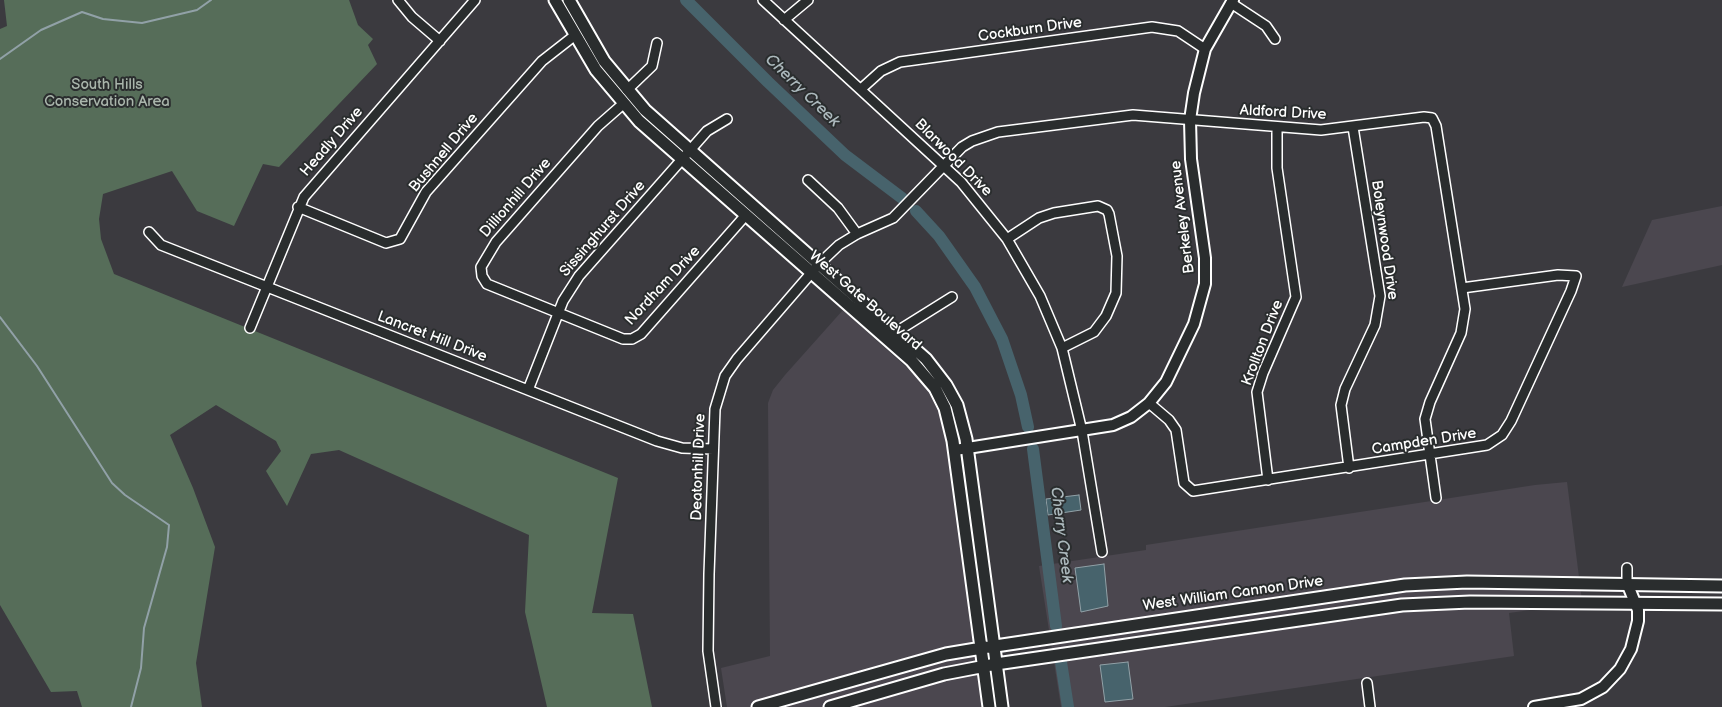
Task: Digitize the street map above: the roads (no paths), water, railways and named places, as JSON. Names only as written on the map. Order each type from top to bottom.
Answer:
[{"type":"main road","name":"West Gate Boulevard","points":[[555,0],[574,36],[596,70],[623,104],[681,160],[923,373],[935,388],[945,408],[955,450],[964,529],[988,647]]},
{"type":"main road","name":"West Gate Boulevard","points":[[569,0],[604,61],[627,90],[690,150],[926,359],[946,385],[962,421],[978,526],[990,665],[989,707]]},
{"type":"main road","points":[[964,529],[978,526]]},
{"type":"main road","name":"West William Cannon Drive","points":[[758,707],[946,654],[1405,585],[1442,583],[1627,583],[1722,586]]},
{"type":"main road","points":[[1308,599],[1311,618]]},
{"type":"main road","points":[[830,707],[944,674],[990,665],[1402,605],[1437,603],[1722,604]]},
{"type":"main road","name":"West Gate Boulevard","points":[[990,665],[1002,707]]},
{"type":"main road","points":[[866,677],[874,695]]},
{"type":"street","points":[[398,0],[412,17],[440,41]]},
{"type":"street","name":"Headly Drive","points":[[250,328],[298,207],[311,186],[475,0]]},
{"type":"street","name":"Blarwood Drive","points":[[763,0],[944,166],[972,194],[1007,239],[1040,296],[1062,348],[1082,431],[1102,552]]},
{"type":"street","points":[[784,20],[808,0]]},
{"type":"street","points":[[1232,2],[1266,26],[1275,39]]},
{"type":"street","name":"Berkeley Avenue","points":[[955,450],[1113,425],[1131,417],[1149,403],[1166,382],[1194,324],[1205,284],[1205,258],[1191,166],[1190,120],[1196,80],[1205,49],[1232,2]]},
{"type":"street","name":"Cockburn Drive","points":[[861,89],[881,71],[900,62],[1152,27],[1178,31],[1205,49]]},
{"type":"street","name":"Bushnell Drive","points":[[298,207],[386,243],[400,239],[426,192],[542,61],[574,36]]},
{"type":"street","points":[[627,90],[652,66],[657,43]]},
{"type":"street","name":"Dillionhill Drive","points":[[558,312],[487,284],[482,276],[483,262],[496,242],[598,126],[623,104]]},
{"type":"street","name":"Aldford Drive","points":[[819,264],[839,245],[857,234],[893,218],[955,154],[972,141],[998,132],[1133,115],[1277,128],[1322,130],[1429,117],[1434,121],[1465,309],[1464,326],[1427,411],[1425,429],[1436,498]]},
{"type":"street","name":"Sissinghurst Drive","points":[[528,390],[558,312],[567,293],[579,276],[690,150],[708,131],[726,119]]},
{"type":"street","name":"Boleynwood Drive","points":[[1349,468],[1341,405],[1345,389],[1375,325],[1380,305],[1353,127]]},
{"type":"street","name":"Krollton Drive","points":[[1268,480],[1257,392],[1263,373],[1296,297],[1276,163],[1277,128]]},
{"type":"street","points":[[808,180],[838,208],[857,234]]},
{"type":"street","points":[[1007,239],[1039,218],[1054,213],[1098,206],[1107,210],[1117,256],[1116,293],[1106,316],[1094,332],[1062,348]]},
{"type":"street","name":"Nordham Drive","points":[[558,312],[623,339],[637,337],[745,216]]},
{"type":"street","name":"Lancret Hill Drive","points":[[149,232],[161,245],[672,446],[713,450]]},
{"type":"street","name":"Deatonhill Drive","points":[[716,707],[708,651],[714,409],[725,376],[737,359],[819,264]]},
{"type":"street","name":"Campden Drive","points":[[1149,403],[1169,420],[1176,430],[1182,476],[1184,483],[1190,490],[1349,468],[1488,445],[1502,435],[1520,403],[1576,276],[1565,274],[1462,288]]},
{"type":"street","points":[[896,332],[952,297]]},
{"type":"street","points":[[1534,707],[1551,706],[1581,699],[1595,692],[1620,669],[1635,638],[1638,615],[1627,583],[1627,568]]},
{"type":"street","points":[[1367,683],[1370,707]]},
{"type":"water","points":[[1079,495],[1081,510],[1048,515],[1046,499]]},
{"type":"water","points":[[1104,564],[1108,606],[1081,612],[1075,568]]},
{"type":"water","points":[[1128,662],[1133,699],[1105,702],[1100,665]]},
{"type":"waterway","points":[[0,59],[41,30],[82,12],[103,19],[142,23],[197,10],[211,0]]},
{"type":"waterway","name":"Cherry Creek","points":[[686,0],[845,155],[902,198]]},
{"type":"waterway","name":"Cherry Creek","points":[[916,211],[939,236],[975,287],[1002,339],[1021,395],[1028,427]]},
{"type":"waterway","points":[[0,317],[37,366],[112,483],[125,495],[169,525],[167,547],[144,628],[141,668],[131,707]]},
{"type":"waterway","name":"Cherry Creek","points":[[1033,449],[1056,626]]},
{"type":"waterway","name":"Cherry Creek","points":[[1061,662],[1068,707]]},
{"type":"park label","name":"South Hills Conservation Area","points":[[107,94]]}]
